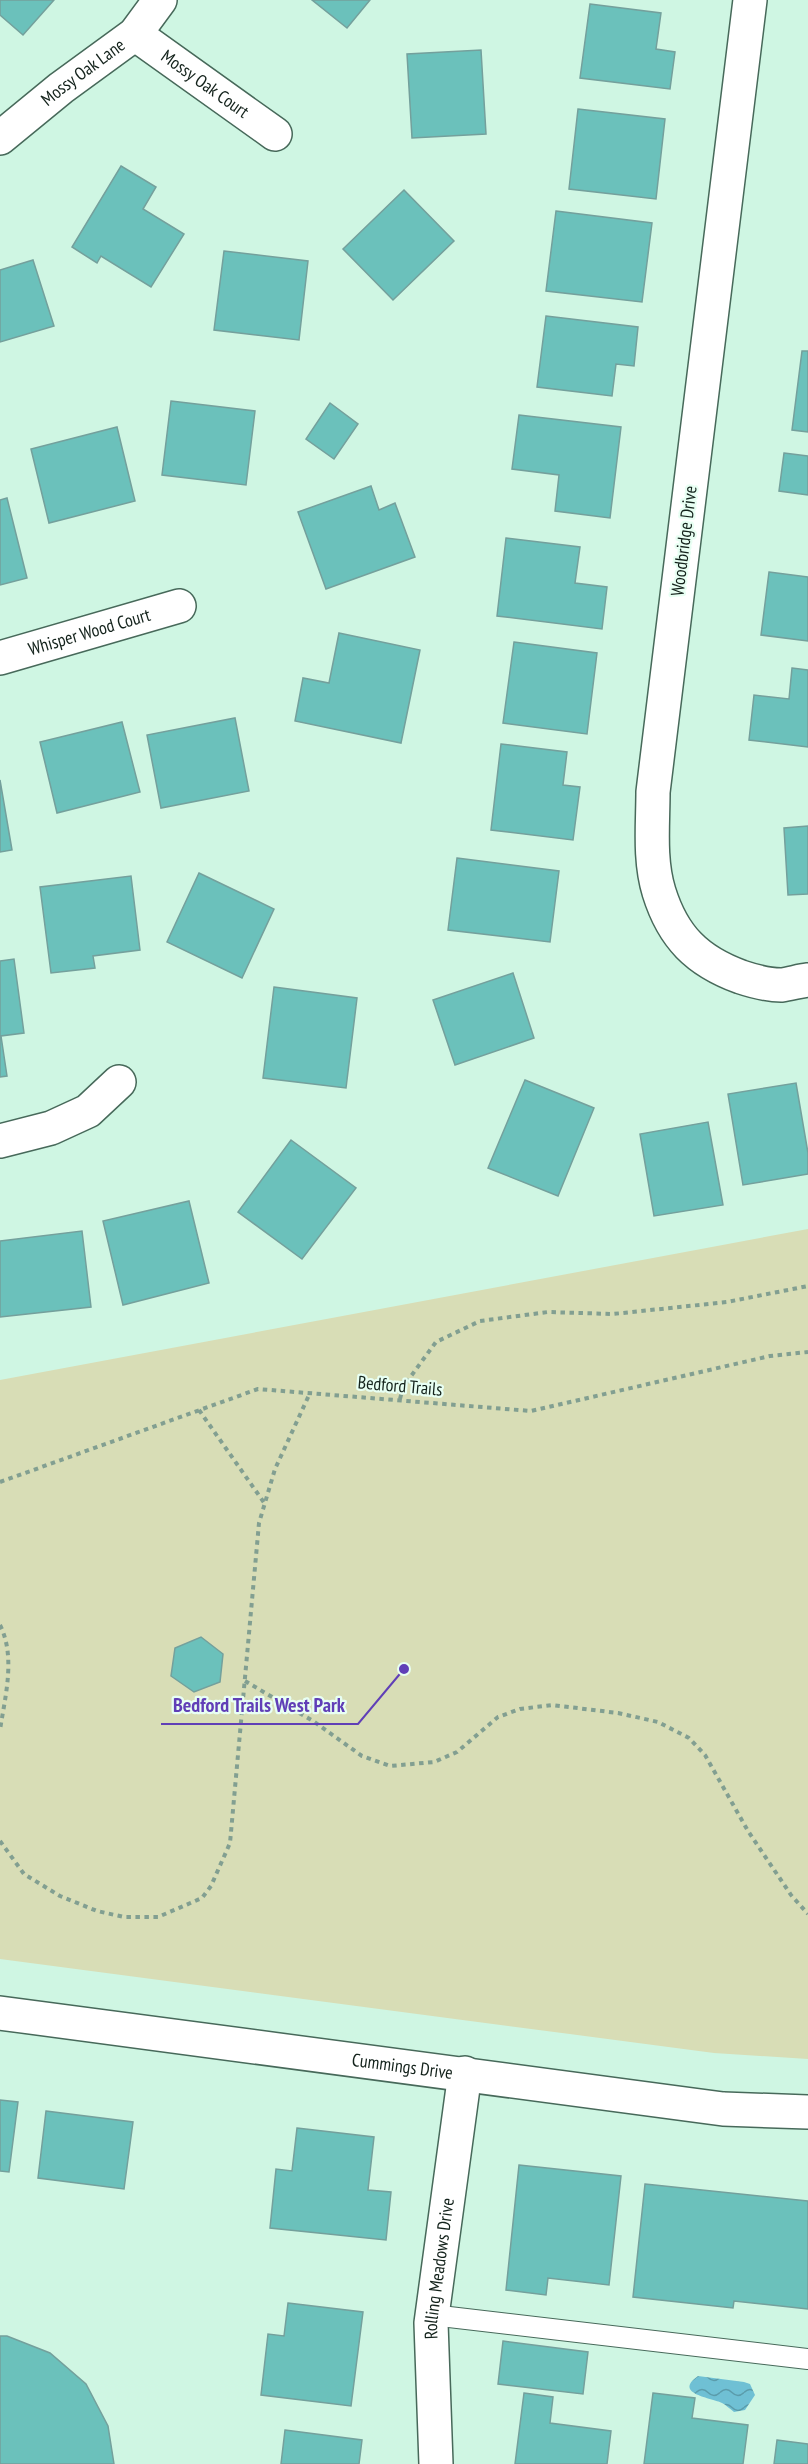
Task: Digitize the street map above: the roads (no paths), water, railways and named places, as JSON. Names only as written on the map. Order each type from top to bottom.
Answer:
[{"type":"street","name":"Mossy Oak Lane","points":[[0,138],[61,88],[135,34],[160,0]]},
{"type":"street","name":"Woodbridge Drive","points":[[750,0],[653,792],[652,851],[659,891],[674,925],[694,953],[718,969],[756,982],[780,985],[808,980]]},
{"type":"street","name":"Mossy Oak Court","points":[[135,34],[275,134]]},
{"type":"street","name":"Whisper Wood Court","points":[[0,658],[179,606]]},
{"type":"street","points":[[0,1141],[51,1128],[88,1111],[119,1082]]},
{"type":"street","name":"Cummings Drive","points":[[0,2013],[723,2109],[808,2112]]},
{"type":"street","name":"Rolling Meadows Drive","points":[[436,2464],[432,2315],[465,2073]]},
{"type":"lane","points":[[432,2315],[808,2359]]},
{"type":"water","points":[[698,2376],[750,2384],[755,2395],[745,2410],[734,2412],[722,2403],[692,2391],[691,2382]]},
{"type":"place","name":"Bedford Trails West Park","points":[[404,1669]]}]
